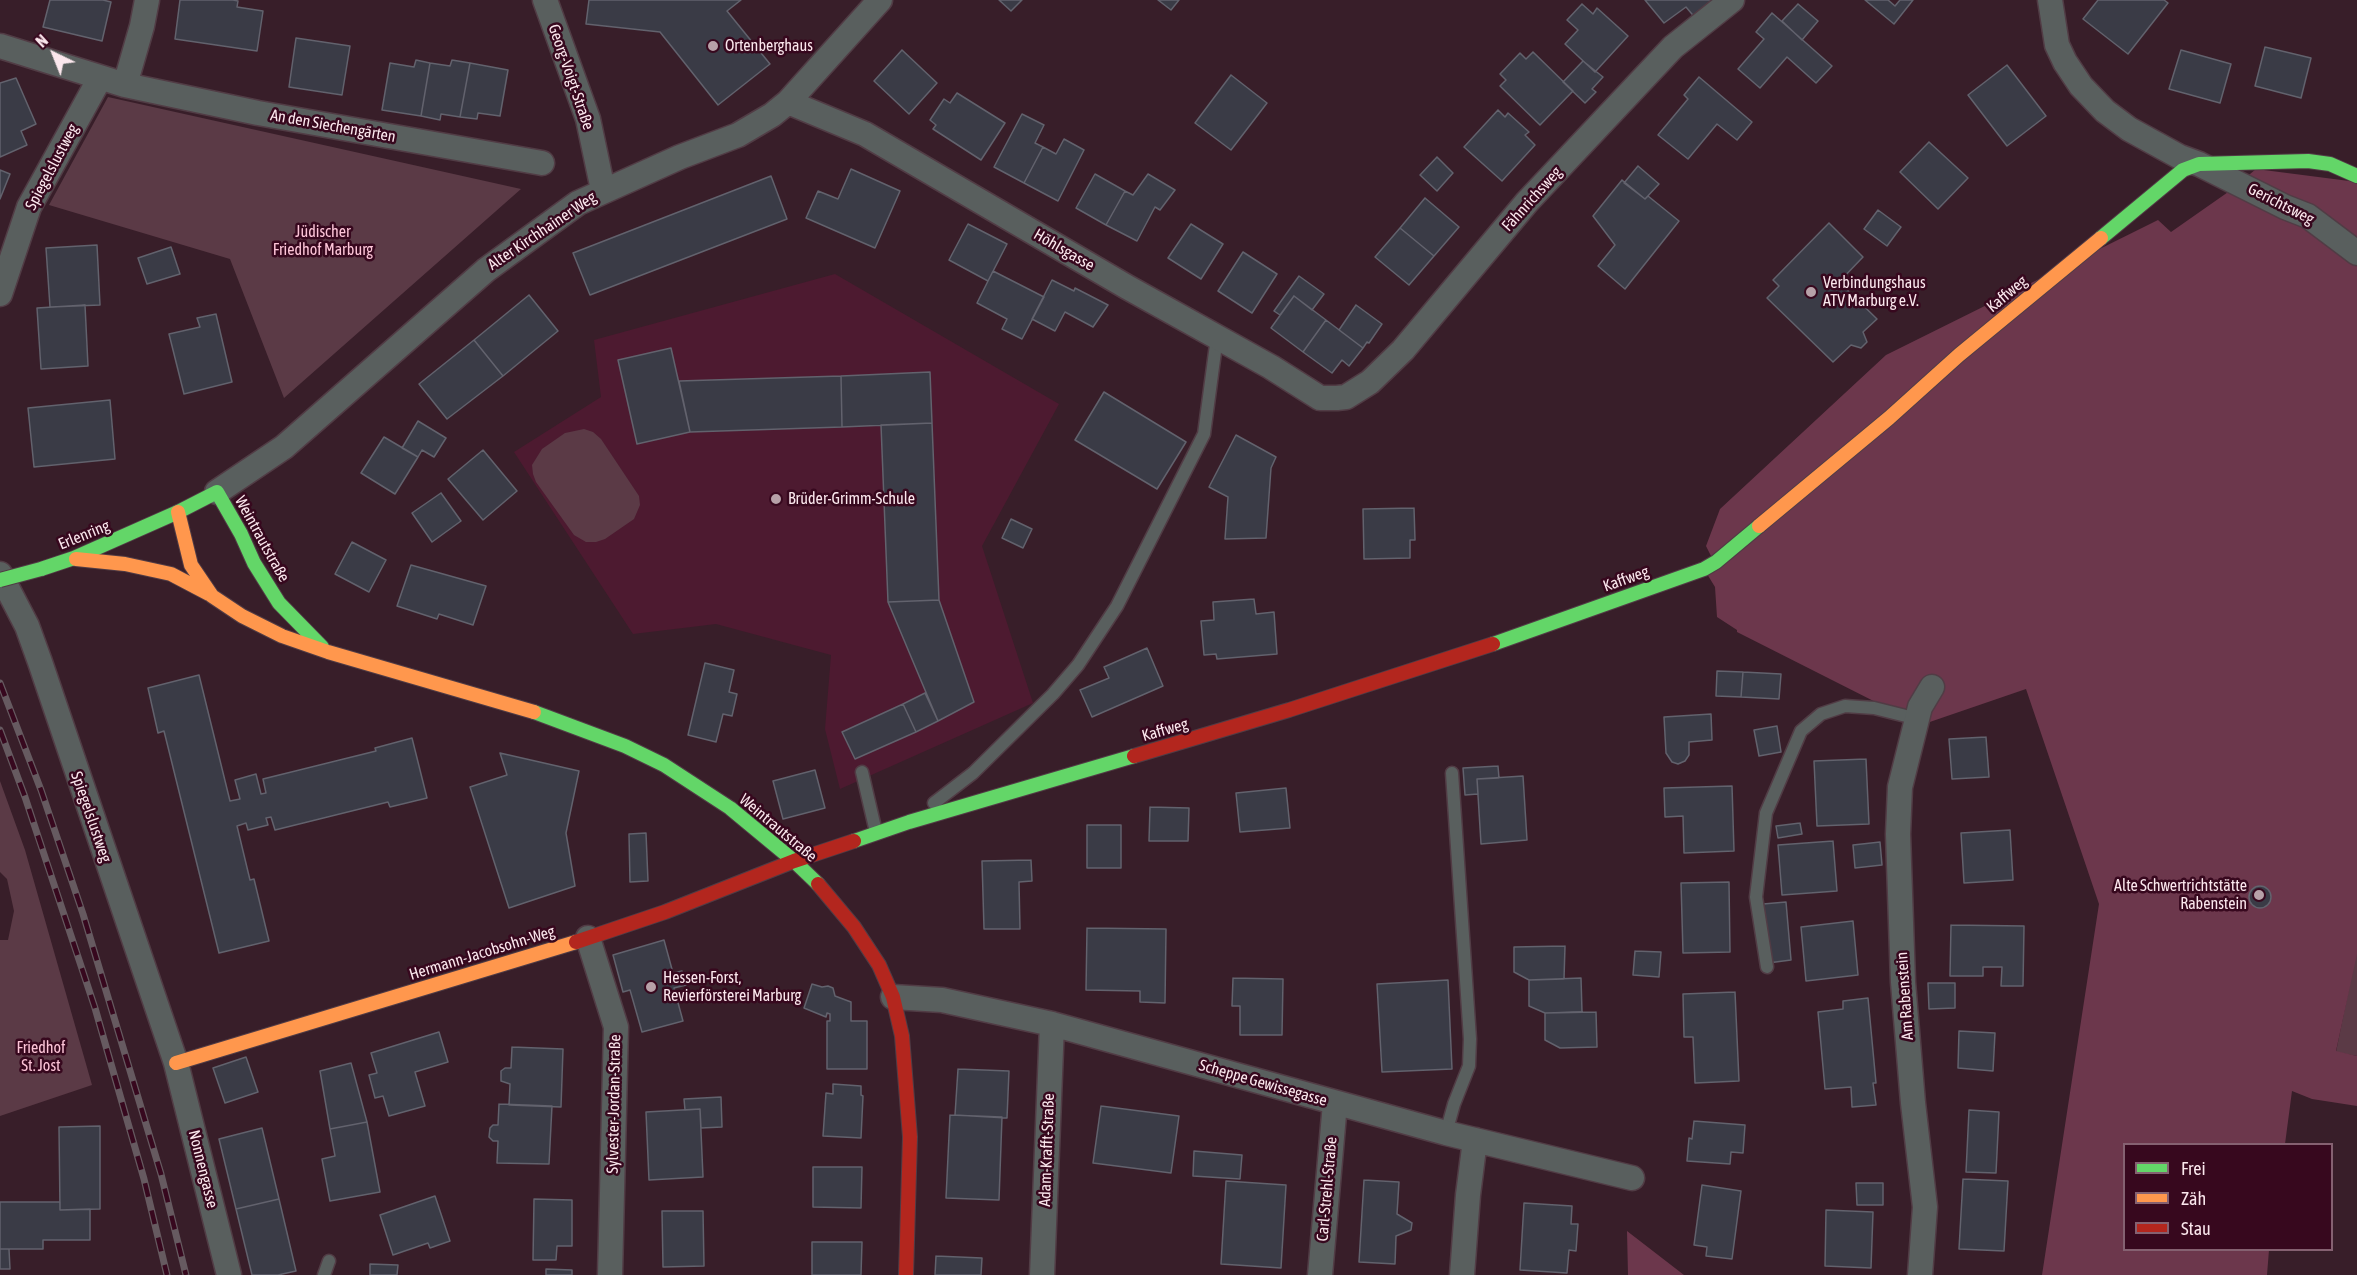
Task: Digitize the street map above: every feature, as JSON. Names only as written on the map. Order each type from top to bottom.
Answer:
[{"type":"street","points":[[0,46],[125,85],[147,0]]},
{"type":"street","name":"Georg-Voigt-Straße","points":[[544,0],[588,119],[603,190]]},
{"type":"street","name":"Alter Kirchhainer Weg","points":[[217,492],[284,447],[486,270],[578,203],[603,190],[738,135],[788,102],[880,0]]},
{"type":"street","name":"Fähnrichsweg","points":[[1337,398],[1346,397],[1370,382],[1403,350],[1527,202],[1673,47],[1732,0]]},
{"type":"street","name":"Gerichtsweg","points":[[2050,0],[2058,45],[2065,62],[2081,86],[2105,111],[2129,129],[2180,157],[2308,216],[2357,253]]},
{"type":"street","name":"Spiegelslustweg","points":[[0,294],[29,207],[100,78]]},
{"type":"street","name":"An den Siechengärten","points":[[125,85],[258,113],[542,163]]},
{"type":"street","name":"Höhlsgasse","points":[[788,102],[865,134],[1272,367],[1320,398],[1337,398]]},
{"type":"street","name":"Kaffweg","points":[[794,861],[909,822],[1289,710],[1517,636],[1704,568],[1716,562],[1810,485],[1959,355],[2184,170],[2199,164],[2308,161],[2330,164],[2357,176]]},
{"type":"street","name":"Erlenring","points":[[0,580],[74,558],[178,512],[217,492]]},
{"type":"street","name":"Weintrautstraße","points":[[217,492],[241,534],[254,563],[279,603],[328,652]]},
{"type":"street","name":"Weintrautstraße","points":[[178,512],[191,565],[212,596],[242,616],[282,636],[328,652],[525,709],[625,746],[664,765],[698,786],[760,831],[823,889],[854,927],[879,965],[893,997],[906,1066],[910,1137],[906,1275]]},
{"type":"street","points":[[74,558],[125,564],[171,573],[212,596]]},
{"type":"street","name":"Spiegelslustweg","points":[[0,574],[27,626],[40,662],[176,1064]]},
{"type":"street","name":"Am Rabenstein","points":[[1920,1275],[1925,1207],[1903,982],[1898,834],[1900,787],[1920,707],[1932,687]]},
{"type":"street","name":"Hermann-Jacobsohn-Weg","points":[[176,1064],[588,938],[665,912],[794,861]]},
{"type":"street","name":"Sylvester-Jordan-Straße","points":[[588,938],[616,1027],[610,1275]]},
{"type":"street","name":"Scheppe Gewissegasse","points":[[893,997],[942,1000],[1052,1024],[1446,1133],[1632,1178]]},
{"type":"street","name":"Adam-Krafft-Straße","points":[[1042,1275],[1052,1024]]},
{"type":"street","name":"Nonnengasse","points":[[176,1064],[229,1275]]},
{"type":"street","name":"Carl-Strehl-Straße","points":[[1320,1275],[1335,1103]]},
{"type":"street","points":[[1462,1275],[1475,1140]]},
{"type":"lane","points":[[909,822],[973,773],[1053,694],[1078,665],[1117,606],[1204,434],[1217,337]]},
{"type":"lane","points":[[1767,967],[1756,897],[1766,813],[1801,731],[1821,714],[1845,706],[1874,708],[1918,718]]},
{"type":"lane","points":[[861,772],[876,833]]},
{"type":"lane","points":[[1446,1133],[1454,1104],[1469,1066],[1470,1039],[1452,773]]},
{"type":"lane","points":[[324,1275],[329,1261]]},
{"type":"shaded area","points":[[2256,169],[2357,182],[2357,954],[2336,1051],[2357,1056],[2357,1106],[2312,1099],[2292,1091],[2285,1143],[2123,1143],[2123,1251],[2269,1251],[2267,1275],[2042,1275],[2099,904],[2026,689],[1921,725],[1737,632],[1717,617],[1715,587],[1704,569],[1711,556],[1706,546],[1720,509],[1886,355],[2158,220],[2171,232],[2231,190]]},
{"type":"shaded area","name":"Brüder-Grimm-Schule","points":[[835,274],[1059,404],[982,546],[1033,703],[840,789],[825,729],[831,655],[716,624],[633,634],[514,452],[601,397],[594,340]]},
{"type":"shaded area","points":[[1627,1231],[1684,1275],[1628,1275]]},
{"type":"green space","name":"Jüdischer Friedhof Marburg","points":[[108,97],[521,189],[284,398],[230,259],[49,205]]},
{"type":"green space","points":[[584,429],[593,432],[601,439],[639,496],[640,505],[634,519],[605,539],[596,542],[586,542],[574,535],[536,482],[532,465],[542,449],[565,433]]},
{"type":"green space","name":"Friedhof St. Jost","points":[[0,781],[25,850],[92,1085],[0,1116],[0,940],[8,940],[14,911],[7,879],[0,872]]},
{"type":"green space","points":[[2357,954],[2357,1056],[2336,1052]]},
{"type":"building","points":[[50,0],[111,2],[102,41],[43,27]]},
{"type":"building","points":[[180,0],[233,0],[238,1],[237,7],[263,11],[257,51],[175,39]]},
{"type":"building","name":"Ortenberghaus","points":[[589,0],[741,0],[727,11],[770,64],[718,105],[660,32],[586,24]]},
{"type":"building","points":[[999,0],[1022,0],[1011,11]]},
{"type":"building","points":[[1158,0],[1179,0],[1171,10]]},
{"type":"building","points":[[1645,0],[1714,0],[1697,20],[1686,7],[1664,23]]},
{"type":"building","points":[[1865,0],[1888,0],[1895,6],[1900,0],[1913,0],[1894,24]]},
{"type":"building","points":[[2098,0],[2164,0],[2168,3],[2128,54],[2083,19]]},
{"type":"building","points":[[1582,4],[1593,14],[1597,8],[1628,36],[1595,72],[1565,44],[1578,30],[1567,20]]},
{"type":"building","points":[[1798,4],[1818,21],[1802,40],[1782,21]]},
{"type":"building","points":[[1772,13],[1832,66],[1816,83],[1787,57],[1760,88],[1738,69],[1764,39],[1756,32]]},
{"type":"building","points":[[296,38],[350,46],[342,95],[289,87]]},
{"type":"building","points":[[2265,47],[2311,58],[2301,98],[2255,86]]},
{"type":"building","points":[[902,50],[937,83],[909,114],[874,81]]},
{"type":"building","points":[[2181,50],[2231,64],[2220,103],[2169,89]]},
{"type":"building","points":[[1533,52],[1573,91],[1540,125],[1500,86],[1506,80],[1500,74],[1520,53],[1526,59]]},
{"type":"building","points":[[416,60],[430,63],[421,116],[382,110],[390,63],[414,67]]},
{"type":"building","points":[[452,60],[470,63],[460,117],[441,114],[440,120],[421,116],[430,63],[450,66]]},
{"type":"building","points":[[1583,61],[1603,77],[1592,89],[1596,92],[1585,103],[1563,82]]},
{"type":"building","points":[[470,63],[508,70],[500,116],[478,113],[477,119],[460,117]]},
{"type":"building","points":[[2007,65],[2046,116],[2007,146],[1968,95]]},
{"type":"building","points":[[1231,75],[1267,103],[1231,150],[1195,123]]},
{"type":"building","points":[[1699,77],[1752,122],[1737,140],[1717,124],[1688,159],[1658,135],[1688,99],[1684,95]]},
{"type":"building","points":[[16,78],[36,124],[21,131],[27,145],[0,157],[0,83]]},
{"type":"building","points":[[957,93],[1005,123],[981,160],[933,129],[936,125],[930,120],[944,99],[950,103]]},
{"type":"building","points":[[1498,110],[1505,117],[1508,113],[1529,132],[1525,135],[1535,145],[1502,181],[1464,147]]},
{"type":"building","points":[[1022,114],[1044,125],[1035,143],[1043,147],[1024,183],[994,167]]},
{"type":"building","points":[[1064,139],[1084,150],[1058,201],[1024,183],[1043,147],[1056,154]]},
{"type":"building","points":[[1929,142],[1968,178],[1938,209],[1900,172]]},
{"type":"building","points":[[1437,157],[1453,173],[1437,191],[1420,175]]},
{"type":"building","points":[[1638,166],[1659,184],[1645,199],[1624,183]]},
{"type":"building","points":[[851,169],[900,191],[875,248],[806,218],[818,191],[838,199]]},
{"type":"building","points":[[0,170],[10,174],[0,199]]},
{"type":"building","points":[[1095,174],[1125,191],[1106,225],[1076,208]]},
{"type":"building","points":[[1148,174],[1175,190],[1160,210],[1155,207],[1137,241],[1106,225],[1125,191],[1133,195]]},
{"type":"building","points":[[771,176],[787,219],[590,295],[573,253]]},
{"type":"building","points":[[1622,180],[1645,199],[1648,196],[1679,221],[1625,289],[1598,266],[1615,245],[1593,216]]},
{"type":"building","points":[[1425,198],[1459,227],[1434,256],[1400,228]]},
{"type":"building","points":[[1878,210],[1901,227],[1887,246],[1864,229]]},
{"type":"building","name":"Verbindungshaus ATV Marburg e.V.","points":[[1829,223],[1863,257],[1839,282],[1877,319],[1863,332],[1867,342],[1861,348],[1851,345],[1833,362],[1767,298],[1779,286],[1773,280]]},
{"type":"building","points":[[968,224],[1007,244],[988,281],[949,260]]},
{"type":"building","points":[[1191,224],[1223,244],[1201,279],[1168,258]]},
{"type":"building","points":[[1400,228],[1434,256],[1409,285],[1375,257]]},
{"type":"building","points":[[97,245],[100,305],[50,307],[46,248]]},
{"type":"building","points":[[171,247],[180,274],[147,284],[138,258]]},
{"type":"building","points":[[1243,252],[1277,274],[1252,313],[1218,291]]},
{"type":"building","points":[[993,271],[1044,297],[1022,339],[1002,329],[1007,319],[977,303]]},
{"type":"building","points":[[1299,276],[1324,294],[1312,310],[1294,296],[1280,315],[1274,311]]},
{"type":"building","points":[[1052,280],[1074,291],[1075,288],[1108,305],[1093,327],[1065,312],[1055,331],[1032,319]]},
{"type":"building","points":[[529,295],[558,331],[503,376],[474,340]]},
{"type":"building","points":[[1294,296],[1326,320],[1303,352],[1271,328]]},
{"type":"building","points":[[85,305],[88,366],[41,369],[37,308]]},
{"type":"building","points":[[1356,305],[1382,324],[1363,348],[1339,330]]},
{"type":"building","points":[[216,314],[232,382],[184,394],[169,334],[200,327],[197,318]]},
{"type":"building","points":[[1326,320],[1363,348],[1349,366],[1342,360],[1332,373],[1303,352]]},
{"type":"building","points":[[474,340],[503,376],[447,419],[419,384]]},
{"type":"building","points":[[671,348],[690,432],[637,444],[618,360]]},
{"type":"building","points":[[930,372],[932,423],[842,427],[841,376]]},
{"type":"building","points":[[841,376],[842,427],[690,432],[679,381]]},
{"type":"building","points":[[1104,392],[1186,442],[1157,489],[1075,440]]},
{"type":"building","points":[[110,400],[115,459],[34,467],[28,408]]},
{"type":"building","points":[[418,421],[446,438],[434,457],[422,450],[418,457],[402,448]]},
{"type":"building","points":[[932,423],[939,600],[888,602],[881,425]]},
{"type":"building","points":[[1236,435],[1276,457],[1271,468],[1266,538],[1225,539],[1228,497],[1209,487]]},
{"type":"building","points":[[384,437],[418,457],[395,494],[361,473]]},
{"type":"building","points":[[483,450],[517,491],[483,520],[448,479]]},
{"type":"building","points":[[441,493],[461,521],[432,542],[412,513]]},
{"type":"building","points":[[1414,508],[1415,540],[1410,540],[1410,558],[1364,559],[1363,509]]},
{"type":"building","points":[[1011,519],[1032,529],[1023,548],[1002,538]]},
{"type":"building","points":[[352,542],[386,560],[369,592],[335,574]]},
{"type":"building","points":[[411,565],[486,586],[473,625],[439,614],[437,619],[397,606]]},
{"type":"building","points":[[1254,599],[1256,614],[1274,612],[1277,654],[1217,659],[1216,654],[1204,655],[1201,621],[1214,620],[1213,602]]},
{"type":"building","points":[[939,600],[974,702],[938,721],[888,602]]},
{"type":"building","points":[[1147,648],[1163,686],[1092,717],[1080,690],[1109,678],[1104,667]]},
{"type":"building","points":[[705,663],[734,670],[729,692],[737,694],[732,716],[723,714],[716,742],[688,735]]},
{"type":"building","points":[[1717,671],[1743,672],[1741,697],[1716,696]]},
{"type":"building","points":[[1743,672],[1781,674],[1779,699],[1741,697]]},
{"type":"building","points":[[199,675],[230,801],[240,799],[235,780],[256,774],[261,794],[266,793],[263,779],[376,751],[375,748],[412,738],[427,798],[390,807],[388,802],[275,830],[271,817],[266,818],[268,825],[248,830],[246,823],[237,826],[250,880],[254,879],[269,941],[219,953],[164,731],[158,733],[148,688]]},
{"type":"building","points":[[925,693],[938,721],[916,732],[903,704]]},
{"type":"building","points":[[903,704],[916,732],[855,759],[842,732]]},
{"type":"building","points":[[1711,714],[1712,740],[1689,742],[1689,755],[1685,761],[1678,764],[1672,762],[1666,753],[1664,717]]},
{"type":"building","points":[[1777,726],[1781,752],[1759,756],[1754,730]]},
{"type":"building","points":[[1986,737],[1989,777],[1952,779],[1949,739]]},
{"type":"building","points":[[500,753],[579,771],[566,833],[575,886],[509,908],[470,787],[507,775]]},
{"type":"building","points":[[1866,759],[1869,824],[1817,826],[1814,761]]},
{"type":"building","points":[[1498,766],[1499,778],[1477,779],[1478,794],[1465,795],[1463,768]]},
{"type":"building","points":[[815,770],[825,808],[783,819],[773,781]]},
{"type":"building","points":[[1523,776],[1527,840],[1481,844],[1477,779]]},
{"type":"building","points":[[1732,786],[1734,851],[1684,853],[1683,816],[1665,817],[1664,788]]},
{"type":"building","points":[[1286,788],[1290,828],[1240,832],[1236,793]]},
{"type":"building","points":[[1150,807],[1189,808],[1188,841],[1149,841]]},
{"type":"building","points":[[1800,823],[1802,834],[1778,838],[1776,826]]},
{"type":"building","points":[[1087,825],[1121,825],[1121,868],[1087,868]]},
{"type":"building","points":[[2010,830],[2013,880],[1964,883],[1961,833]]},
{"type":"building","points":[[646,833],[648,881],[630,882],[629,834]]},
{"type":"building","points":[[1833,841],[1837,891],[1782,895],[1778,845]]},
{"type":"building","points":[[1880,842],[1882,865],[1855,868],[1853,845]]},
{"type":"building","points":[[1031,860],[1032,881],[1019,882],[1020,929],[984,929],[982,861]]},
{"type":"building","points":[[1729,882],[1730,952],[1683,953],[1681,883]]},
{"type":"building","name":"Alte Schwertrichtstätte Rabenstein","points":[[2260,886],[2268,889],[2271,897],[2268,905],[2260,908],[2252,905],[2249,897],[2252,889]]},
{"type":"building","points":[[1786,902],[1791,960],[1768,963],[1763,904]]},
{"type":"building","points":[[1853,921],[1858,975],[1806,981],[1801,927]]},
{"type":"building","points":[[1951,925],[2024,926],[2023,986],[2001,986],[2002,967],[1983,967],[1983,976],[1950,976]]},
{"type":"building","points":[[1087,928],[1166,929],[1165,1003],[1140,1002],[1140,991],[1086,990]]},
{"type":"building","name":"Hessen-Forst, Revierförsterei Marburg","points":[[664,940],[673,973],[682,971],[686,985],[674,988],[683,1021],[642,1032],[630,990],[623,992],[613,955]]},
{"type":"building","points":[[1565,946],[1564,979],[1529,980],[1514,972],[1514,947]]},
{"type":"building","points":[[1635,951],[1661,952],[1659,977],[1633,975]]},
{"type":"building","points":[[1233,978],[1283,979],[1282,1035],[1240,1035],[1240,1006],[1232,1006]]},
{"type":"building","points":[[1581,978],[1582,1012],[1545,1013],[1529,1006],[1529,980]]},
{"type":"building","points":[[1448,980],[1452,1069],[1382,1072],[1377,984]]},
{"type":"building","points":[[1928,983],[1955,983],[1955,1008],[1929,1009]]},
{"type":"building","points":[[812,984],[833,988],[835,996],[851,1002],[851,1021],[867,1021],[867,1069],[827,1069],[827,1021],[830,1021],[830,1014],[827,1013],[826,1017],[804,1008]]},
{"type":"building","points":[[1735,992],[1739,1081],[1695,1083],[1693,1037],[1684,1037],[1683,994]]},
{"type":"building","points":[[1868,998],[1876,1105],[1852,1107],[1851,1087],[1825,1089],[1818,1012],[1843,1009],[1843,1001]]},
{"type":"building","points":[[1596,1012],[1597,1047],[1560,1048],[1545,1040],[1545,1013]]},
{"type":"building","points":[[1959,1031],[1995,1033],[1993,1071],[1958,1068]]},
{"type":"building","points":[[439,1032],[448,1062],[415,1072],[425,1106],[389,1116],[383,1096],[375,1098],[369,1075],[377,1073],[371,1053]]},
{"type":"building","points":[[512,1047],[563,1049],[561,1107],[509,1105],[510,1084],[501,1081],[501,1071],[511,1068]]},
{"type":"building","points":[[246,1057],[258,1092],[225,1103],[213,1068]]},
{"type":"building","points":[[351,1063],[367,1122],[330,1129],[320,1071]]},
{"type":"building","points":[[958,1069],[1009,1071],[1007,1118],[955,1115]]},
{"type":"building","points":[[833,1084],[861,1086],[863,1096],[861,1138],[823,1136],[826,1093],[833,1094]]},
{"type":"building","points":[[721,1097],[722,1127],[701,1128],[700,1109],[685,1110],[684,1099]]},
{"type":"building","points":[[499,1104],[552,1106],[549,1164],[497,1163],[498,1141],[493,1141],[489,1137],[490,1128],[498,1125]]},
{"type":"building","points":[[1101,1106],[1179,1116],[1171,1173],[1093,1163]]},
{"type":"building","points":[[700,1109],[703,1177],[649,1180],[646,1112]]},
{"type":"building","points":[[1969,1110],[1999,1112],[1996,1173],[1966,1172]]},
{"type":"building","points":[[950,1115],[1002,1117],[999,1200],[946,1198]]},
{"type":"building","points":[[1694,1121],[1745,1125],[1743,1153],[1731,1152],[1730,1164],[1687,1161],[1689,1138],[1692,1139]]},
{"type":"building","points":[[367,1122],[380,1192],[330,1201],[322,1159],[335,1156],[330,1129]]},
{"type":"building","points":[[100,1126],[100,1209],[60,1210],[59,1127]]},
{"type":"building","points":[[262,1128],[279,1199],[236,1209],[219,1139]]},
{"type":"building","points":[[1194,1151],[1242,1155],[1240,1179],[1193,1176]]},
{"type":"building","points":[[813,1167],[862,1167],[861,1208],[813,1207]]},
{"type":"building","points":[[1963,1179],[2008,1181],[2004,1251],[1959,1249]]},
{"type":"building","points":[[1364,1180],[1399,1182],[1397,1214],[1412,1223],[1411,1230],[1396,1236],[1395,1264],[1359,1262]]},
{"type":"building","points":[[1226,1181],[1286,1185],[1281,1268],[1221,1264]]},
{"type":"building","points":[[1856,1183],[1883,1183],[1883,1205],[1857,1205]]},
{"type":"building","points":[[1702,1185],[1741,1191],[1732,1259],[1706,1256],[1707,1247],[1694,1245]]},
{"type":"building","points":[[435,1196],[450,1241],[430,1248],[428,1243],[393,1255],[380,1215]]},
{"type":"building","points":[[279,1199],[296,1271],[278,1275],[252,1275],[236,1209]]},
{"type":"building","points":[[534,1199],[572,1200],[572,1246],[557,1246],[556,1260],[533,1260]]},
{"type":"building","points":[[0,1202],[60,1202],[60,1210],[90,1209],[90,1240],[43,1240],[43,1249],[0,1249]]},
{"type":"building","points":[[1524,1203],[1572,1206],[1571,1224],[1578,1224],[1576,1251],[1569,1250],[1567,1273],[1520,1270]]},
{"type":"building","points":[[1826,1210],[1873,1212],[1871,1268],[1825,1266]]},
{"type":"building","points":[[662,1211],[703,1211],[704,1266],[663,1267]]},
{"type":"building","points":[[812,1242],[862,1242],[861,1275],[812,1275]]},
{"type":"building","points":[[0,1249],[9,1249],[10,1269],[0,1269]]},
{"type":"building","points":[[936,1256],[982,1258],[981,1275],[935,1275]]},
{"type":"building","points":[[370,1264],[398,1265],[397,1275],[370,1275]]},
{"type":"building","points":[[546,1269],[572,1270],[572,1275],[546,1275]]},
{"type":"railway","points":[[0,683],[41,790],[83,914],[161,1174],[186,1275]]},
{"type":"railway","points":[[0,730],[25,797],[95,1008],[144,1179],[167,1275]]},
{"type":"traffic: fast","points":[[2101,238],[2183,170],[2199,164],[2308,161],[2330,164],[2357,176]]},
{"type":"traffic: fast","points":[[41,569],[74,558],[178,512],[217,492],[241,534],[254,563],[279,603],[322,647]]},
{"type":"traffic: fast","points":[[1493,644],[1704,569],[1716,562],[1759,526]]},
{"type":"traffic: fast","points":[[0,580],[41,569]]},
{"type":"traffic: fast","points":[[534,712],[625,746],[664,765],[730,808],[818,884]]},
{"type":"traffic: fast","points":[[854,841],[909,822],[1134,756]]},
{"type":"traffic: slow","points":[[1759,526],[1889,418],[1959,355],[2101,238]]},
{"type":"traffic: slow","points":[[178,512],[191,565],[212,596],[242,616],[282,636],[328,652],[534,712]]},
{"type":"traffic: slow","points":[[76,559],[125,564],[171,574],[209,594]]},
{"type":"traffic: slow","points":[[176,1063],[576,942]]},
{"type":"traffic: jam","points":[[1134,756],[1289,710],[1493,644]]},
{"type":"traffic: jam","points":[[576,942],[665,912],[794,861],[854,841]]},
{"type":"traffic: jam","points":[[818,884],[854,927],[879,965],[893,997],[902,1036],[910,1137],[906,1275]]},
{"type":"place","name":"Ortenberghaus","points":[[713,46]]},
{"type":"place","name":"Verbindungshaus ATV Marburg e.V.","points":[[1811,292]]},
{"type":"place","name":"Brüder-Grimm-Schule","points":[[776,499]]},
{"type":"place","name":"Alte Schwertrichtstätte Rabenstein","points":[[2259,895]]},
{"type":"place","name":"Hessen-Forst, Revierförsterei Marburg","points":[[651,987]]}]
